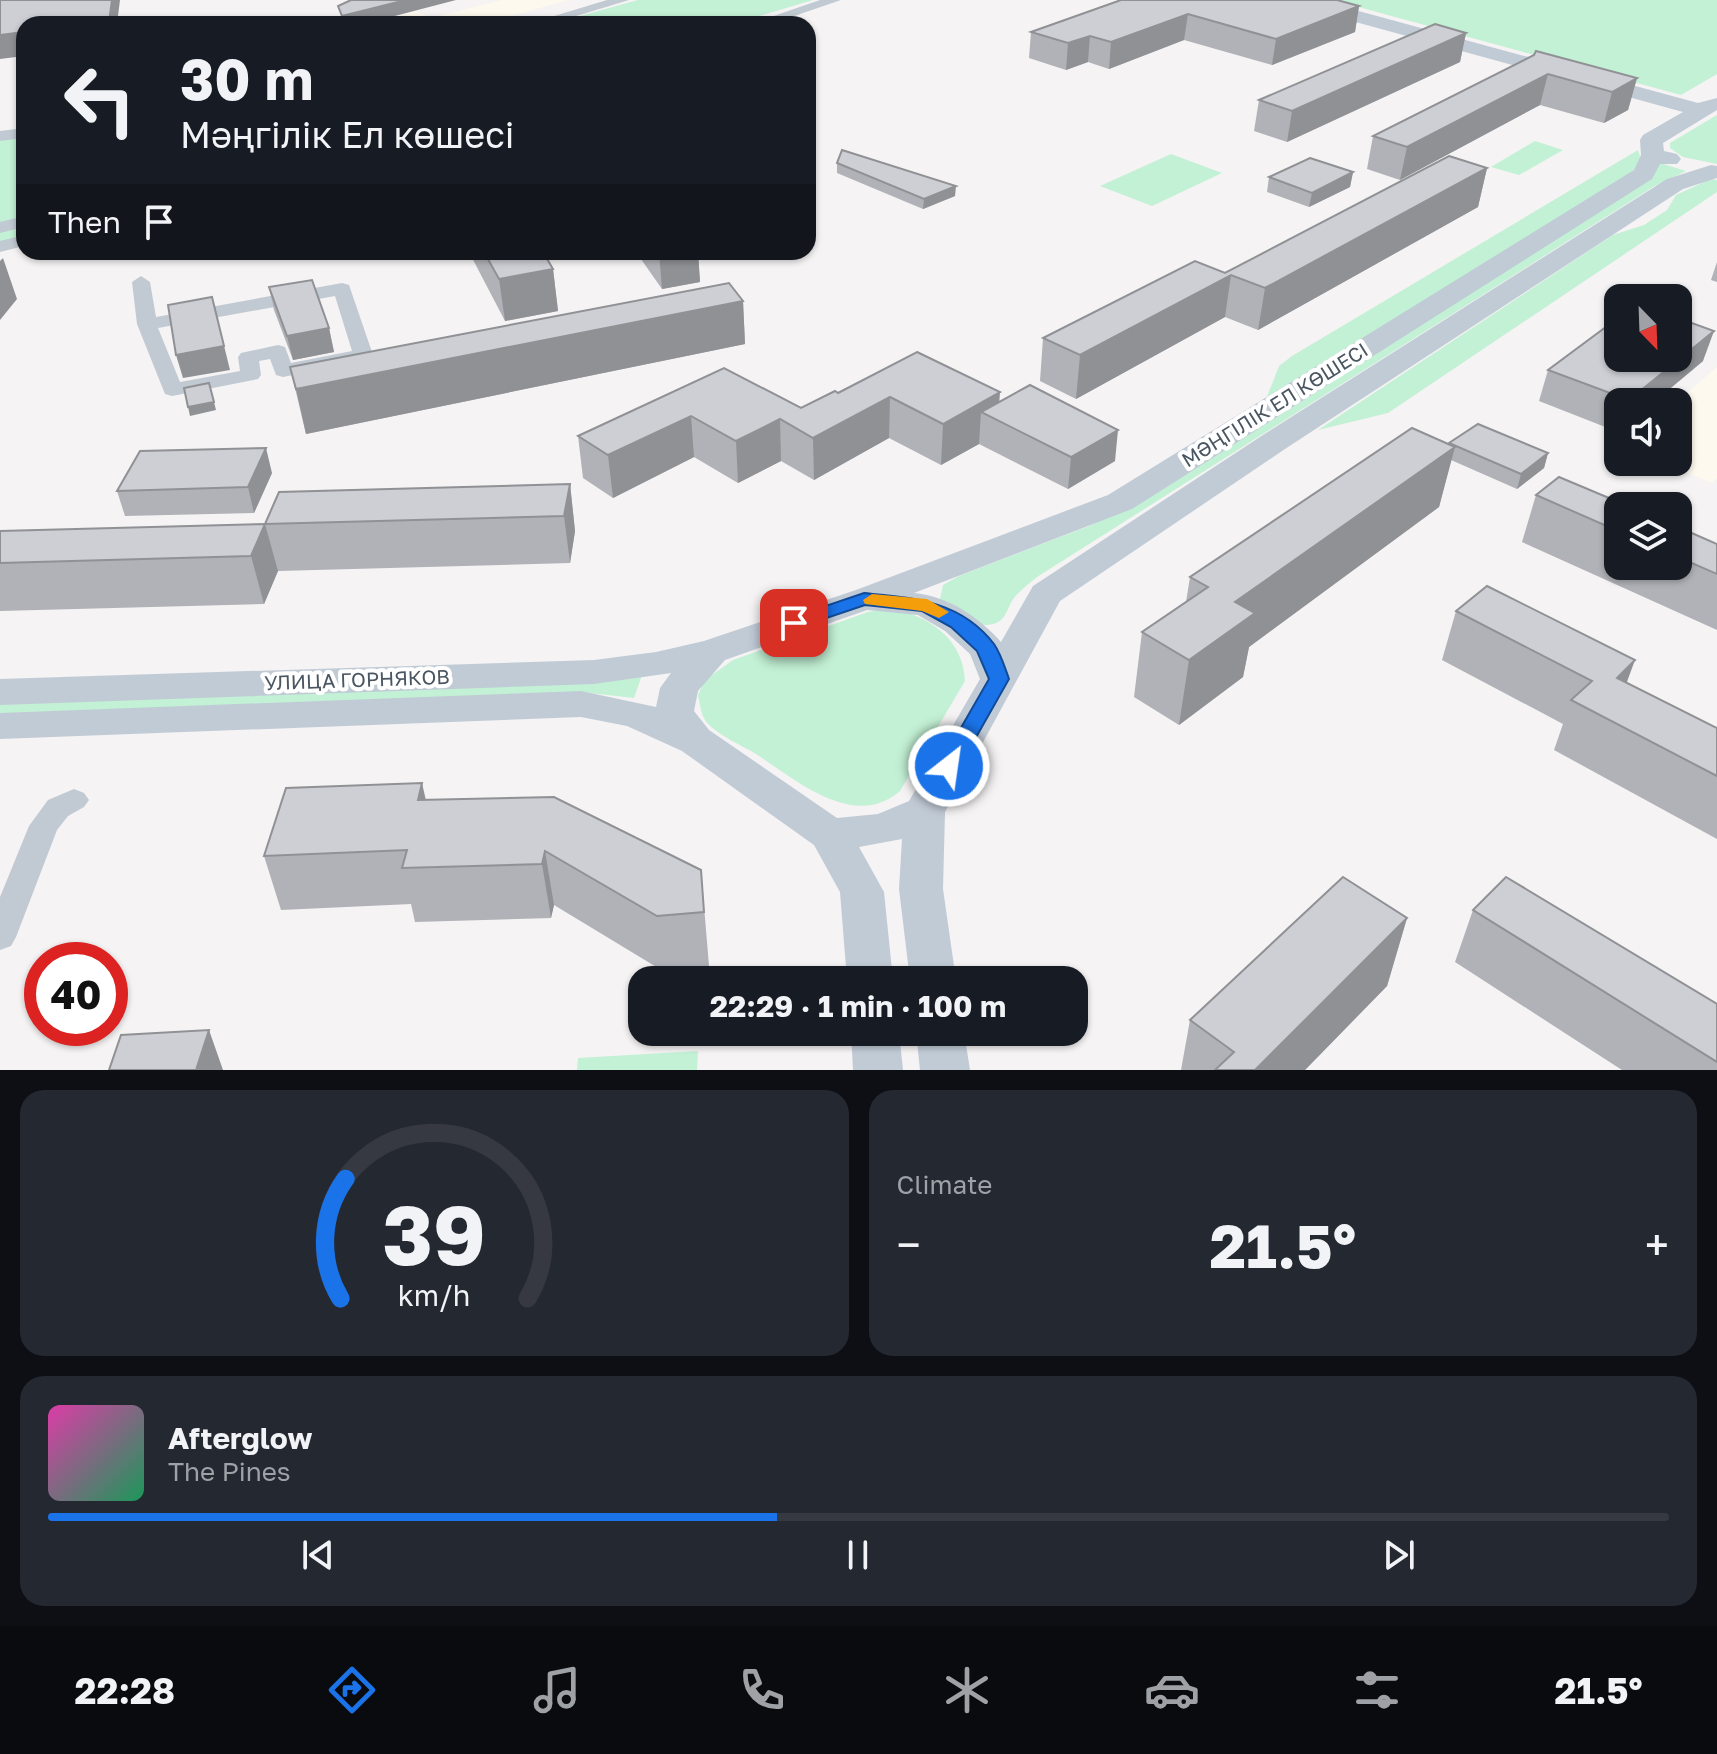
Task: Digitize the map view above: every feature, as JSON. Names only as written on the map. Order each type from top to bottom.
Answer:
[{"type":"street","points":[[564,16],[622,0]]},
{"type":"street","points":[[783,16],[834,0]]},
{"type":"street","points":[[1297,0],[1709,105]]},
{"type":"street","name":"МӘҢГІЛІК ЕЛ КӨШЕСІ","points":[[830,834],[695,740],[674,713],[679,688],[712,651],[864,599],[1120,502],[1644,174],[1653,155],[1651,140],[1709,105]]},
{"type":"street","name":"МӘҢГІЛІК ЕЛ КӨШЕСІ","points":[[1653,155],[1714,172]]},
{"type":"street","name":"МӘҢГІЛІК ЕЛ КӨШЕСІ","points":[[924,812],[1046,594],[1274,442],[1651,199],[1675,184],[1714,172]]},
{"type":"street","points":[[141,282],[147,324],[172,390],[251,375],[248,357],[278,351],[283,371],[363,355],[342,289],[147,324]]},
{"type":"street","name":"МӘҢГІЛІК ЕЛ КӨШЕСІ","points":[[864,599],[927,605],[958,623],[986,648],[999,679]]},
{"type":"street","name":"УЛИЦА ГОРНЯКОВ","points":[[0,692],[594,672],[656,664],[712,651]]},
{"type":"street","name":"УЛИЦА ГОРНЯКОВ","points":[[0,726],[581,704],[636,714],[695,740]]},
{"type":"street","points":[[0,937],[44,826],[58,808],[74,800]]},
{"type":"street","points":[[869,966],[862,892],[830,834],[883,829],[924,812],[921,889],[931,966]]},
{"type":"street","points":[[876,1046],[878,1070]]},
{"type":"street","points":[[942,1046],[945,1070]]},
{"type":"shaded area","points":[[501,0],[569,0],[510,16],[440,16]]},
{"type":"shaded area","points":[[415,11],[427,16],[395,16]]},
{"type":"shaded area","points":[[1717,367],[1717,478],[1712,483],[1692,475],[1692,388]]},
{"type":"green space","points":[[638,0],[813,0],[760,16],[580,16]]},
{"type":"green space","points":[[1333,0],[1717,0],[1717,74],[1681,95]]},
{"type":"green space","points":[[1717,115],[1717,164],[1683,157],[1670,148],[1670,143]]},
{"type":"green space","points":[[16,138],[16,239],[0,244],[0,141]]},
{"type":"green space","points":[[1535,141],[1563,150],[1519,175],[1491,167]]},
{"type":"green space","points":[[1638,150],[1641,160],[1631,174],[1265,402],[1279,366],[1292,356]]},
{"type":"green space","points":[[1171,154],[1222,173],[1152,206],[1100,186]]},
{"type":"green space","points":[[1660,163],[1686,171],[1653,187],[1037,577],[1016,595],[1001,620],[986,625],[968,620],[940,599],[943,585],[959,576],[1089,526],[1121,510]]},
{"type":"green space","points":[[1711,179],[1717,180],[1717,192],[1388,413],[1318,430],[1613,235],[1644,225],[1667,210],[1676,195]]},
{"type":"green space","points":[[890,608],[918,617],[941,631],[958,653],[965,681],[900,791],[882,802],[864,806],[845,804],[807,788],[706,721],[698,695],[705,680],[733,660],[868,612]]},
{"type":"green space","points":[[643,672],[634,698],[581,692],[0,715],[0,703]]},
{"type":"green space","points":[[698,1051],[697,1070],[577,1070],[578,1058]]},
{"type":"building","points":[[0,0],[112,0],[110,16],[16,16],[16,33],[0,35]]},
{"type":"building","points":[[351,0],[406,0],[342,16],[338,6]]},
{"type":"building","points":[[1121,0],[1337,0],[1359,6],[1276,39],[1188,14],[1111,42],[1090,36],[1068,43],[1031,32]]},
{"type":"building","points":[[1435,24],[1466,33],[1292,111],[1259,100]]},
{"type":"building","points":[[1536,51],[1637,78],[1612,92],[1548,74],[1407,147],[1373,136],[1534,55]]},
{"type":"building","points":[[842,150],[956,186],[924,199],[837,163]]},
{"type":"building","points":[[1449,156],[1487,168],[1265,288],[1231,275],[1080,355],[1043,338],[1195,261],[1225,273]]},
{"type":"building","points":[[1310,158],[1353,172],[1312,193],[1269,177]]},
{"type":"building","points":[[488,260],[548,260],[553,269],[499,279]]},
{"type":"building","points":[[312,280],[329,328],[287,336],[269,287]]},
{"type":"building","points":[[729,283],[743,301],[296,389],[290,367]]},
{"type":"building","points":[[212,297],[224,346],[176,355],[168,305]]},
{"type":"building","points":[[1692,323],[1714,331],[1692,349]]},
{"type":"building","points":[[1604,328],[1604,372],[1663,372],[1644,388],[1604,388],[1604,391],[1548,370]]},
{"type":"building","points":[[917,352],[1000,392],[943,424],[890,397],[813,438],[780,419],[736,441],[691,416],[608,455],[578,436],[724,368],[801,408],[835,391],[838,393]]},
{"type":"building","points":[[209,383],[214,402],[188,407],[184,388]]},
{"type":"building","points":[[1030,385],[1118,430],[1071,457],[981,412]]},
{"type":"building","points":[[1478,424],[1548,453],[1521,474],[1449,443]]},
{"type":"building","points":[[1412,428],[1455,447],[1235,602],[1255,613],[1189,660],[1142,632],[1208,587],[1190,577]]},
{"type":"building","points":[[266,448],[248,487],[117,491],[140,451]]},
{"type":"building","points":[[1559,477],[1604,496],[1604,525],[1536,495]]},
{"type":"building","points":[[570,484],[564,516],[265,524],[279,492]]},
{"type":"building","points":[[265,524],[251,556],[0,563],[0,531]]},
{"type":"building","points":[[1692,533],[1717,544],[1717,574],[1692,563]]},
{"type":"building","points":[[1487,586],[1635,660],[1617,678],[1717,728],[1717,776],[1571,700],[1592,681],[1456,611]]},
{"type":"building","points":[[422,783],[418,800],[554,797],[701,870],[704,912],[657,916],[545,851],[542,864],[402,868],[407,850],[264,856],[286,788]]},
{"type":"building","points":[[1343,877],[1407,918],[1255,1070],[1215,1070],[1234,1052],[1190,1020]]},
{"type":"building","points":[[1506,877],[1717,1004],[1717,1062],[1473,910]]},
{"type":"building","points":[[209,1030],[196,1070],[109,1070],[117,1046],[128,1046],[128,1035]]},
{"type":"slow traffic","points":[[872,600],[927,605],[939,612]]},
{"type":"route","points":[[794,623],[864,599],[927,605],[958,623],[986,648],[999,679],[949,766]]}]
